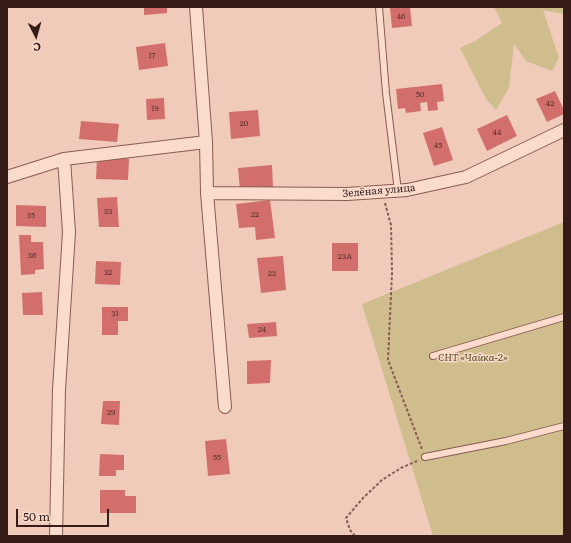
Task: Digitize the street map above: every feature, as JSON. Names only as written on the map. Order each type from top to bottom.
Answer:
[{"type":"street","points":[[196,7],[206,142],[207,193],[225,407]]},
{"type":"street","name":"Зелёная улица","points":[[207,193],[347,194],[398,191],[466,177],[564,130]]},
{"type":"street","points":[[7,176],[64,159],[206,142]]},
{"type":"street","points":[[56,536],[59,390],[69,232],[64,159]]},
{"type":"lane","points":[[379,7],[386,93],[398,191]]},
{"type":"lane","points":[[433,356],[564,317]]},
{"type":"lane","points":[[425,457],[506,442],[564,426]]},
{"type":"path","points":[[355,536],[350,530],[346,518],[363,498],[382,480],[401,468],[425,457],[388,360],[392,273],[391,225],[383,192]]},
{"type":"green space","points":[[494,7],[564,7],[564,14],[543,10],[559,58],[552,71],[526,61],[514,44],[509,88],[496,110],[486,99],[460,48],[475,41],[502,23]]},
{"type":"green space","name":"СНТ «Чайка-2»","points":[[564,222],[564,536],[433,536],[362,304]]},
{"type":"building","points":[[144,7],[167,7],[167,13],[144,15]]},
{"type":"building","points":[[410,7],[412,26],[392,28],[390,8]]},
{"type":"building","points":[[165,43],[168,66],[139,70],[136,47]]},
{"type":"building","points":[[442,84],[444,101],[437,102],[438,110],[428,111],[427,102],[420,103],[421,111],[406,113],[405,108],[398,109],[396,89]]},
{"type":"building","points":[[555,91],[564,110],[564,114],[547,122],[536,99]]},
{"type":"building","points":[[164,98],[165,119],[147,120],[146,99]]},
{"type":"building","points":[[258,110],[260,136],[231,139],[229,112]]},
{"type":"building","points":[[507,115],[517,136],[487,151],[477,129]]},
{"type":"building","points":[[81,121],[119,124],[117,142],[79,139]]},
{"type":"building","points":[[442,127],[453,160],[434,166],[423,133]]},
{"type":"building","points":[[97,157],[129,159],[128,180],[96,179]]},
{"type":"building","points":[[272,165],[273,187],[240,190],[238,168]]},
{"type":"building","points":[[117,197],[119,227],[99,227],[97,198]]},
{"type":"building","points":[[270,200],[275,238],[256,240],[255,227],[239,228],[236,204]]},
{"type":"building","points":[[16,205],[46,206],[46,227],[16,226]]},
{"type":"building","points":[[19,235],[31,235],[31,242],[43,242],[44,269],[35,270],[35,274],[21,275]]},
{"type":"building","points":[[332,243],[358,243],[358,271],[332,271]]},
{"type":"building","points":[[283,256],[286,290],[261,293],[257,258]]},
{"type":"building","points":[[96,261],[121,262],[120,285],[95,284]]},
{"type":"building","points":[[42,292],[43,315],[23,315],[22,293]]},
{"type":"building","points":[[102,307],[128,307],[128,321],[118,321],[118,335],[102,335]]},
{"type":"building","points":[[276,322],[277,336],[249,338],[247,324]]},
{"type":"building","points":[[271,360],[270,383],[247,384],[247,361]]},
{"type":"building","points":[[103,401],[120,401],[119,425],[101,424]]},
{"type":"building","points":[[226,439],[230,474],[208,476],[205,441]]},
{"type":"building","points":[[100,454],[124,455],[124,470],[116,470],[116,476],[99,476]]},
{"type":"building","points":[[100,490],[125,490],[125,496],[136,496],[136,513],[100,513]]}]
